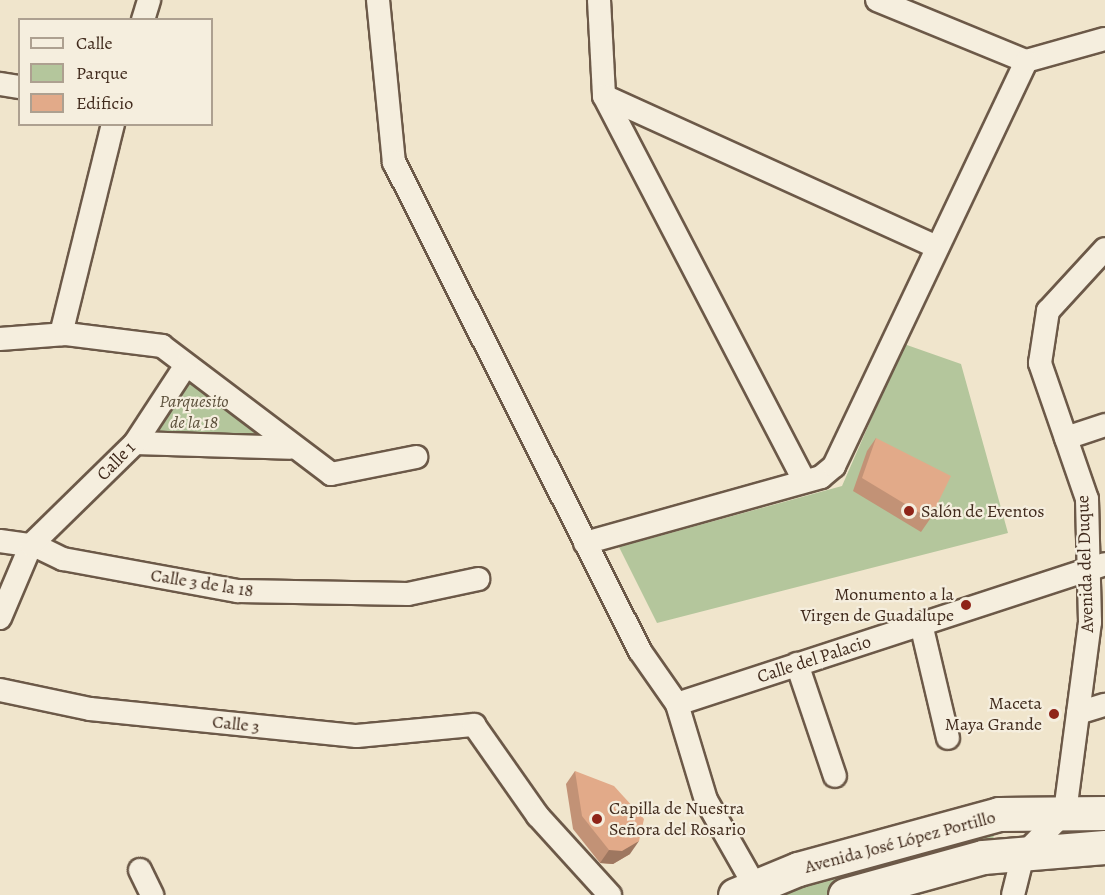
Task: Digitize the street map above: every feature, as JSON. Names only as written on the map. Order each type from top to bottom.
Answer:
[{"type":"main road","name":"Avenida José López Portillo","points":[[750,893],[798,869],[999,814],[1105,813]]},
{"type":"main road","name":"Avenida José López Portillo","points":[[845,895],[983,857],[1105,847]]},
{"type":"street","points":[[144,18],[149,0]]},
{"type":"street","points":[[378,0],[394,162],[640,651],[676,704],[706,800],[750,893]]},
{"type":"street","points":[[599,0],[604,96],[804,480]]},
{"type":"street","points":[[877,0],[1026,61],[1105,39]]},
{"type":"street","points":[[585,543],[804,480],[834,466],[935,246],[1026,61]]},
{"type":"street","points":[[0,84],[18,87]]},
{"type":"street","points":[[604,96],[935,246]]},
{"type":"street","points":[[62,334],[113,126]]},
{"type":"street","name":"Avenida del Duque","points":[[1065,812],[1097,566],[1087,499],[1040,363],[1048,311],[1080,279],[1105,249]]},
{"type":"street","points":[[1080,279],[1105,273]]},
{"type":"street","points":[[0,339],[62,334],[162,346],[290,448],[331,474],[416,457]]},
{"type":"street","name":"Calle 1","points":[[32,545],[135,443],[186,365]]},
{"type":"street","points":[[1066,438],[1105,425]]},
{"type":"street","points":[[135,443],[290,448]]},
{"type":"street","name":"Calle 3 de la 18","points":[[0,541],[32,545],[63,559],[238,591],[408,594],[478,579]]},
{"type":"street","points":[[0,618],[32,545]]},
{"type":"street","name":"Calle del Palacio","points":[[676,704],[1097,566]]},
{"type":"street","points":[[921,624],[948,738]]},
{"type":"street","points":[[797,664],[835,776]]},
{"type":"street","name":"Calle 3","points":[[0,690],[90,709],[357,736],[474,725],[538,816],[610,895]]},
{"type":"street","points":[[1078,713],[1105,705]]},
{"type":"street","points":[[1013,895],[1023,855],[1065,812]]},
{"type":"street","points":[[140,870],[152,895]]},
{"type":"green space","points":[[904,344],[961,364],[1008,533],[657,623],[619,547],[842,486]]},
{"type":"green space","name":"Parquesito de la 18","points":[[189,382],[260,437],[153,432]]},
{"type":"green space","points":[[994,826],[993,847],[828,895],[776,895],[862,858]]},
{"type":"building","name":"Salón de Eventos","points":[[876,438],[951,476],[930,519],[862,478]]},
{"type":"building","points":[[575,771],[614,786],[644,819],[639,841],[622,851],[609,850],[582,816]]},
{"type":"place","name":"Salón de Eventos","points":[[909,511]]},
{"type":"place","name":"Monumento a la Virgen de Guadalupe","points":[[966,605]]},
{"type":"place","name":"Maceta Maya Grande","points":[[1054,714]]},
{"type":"place","name":"Capilla de Nuestra Señora del Rosario","points":[[597,819]]}]
